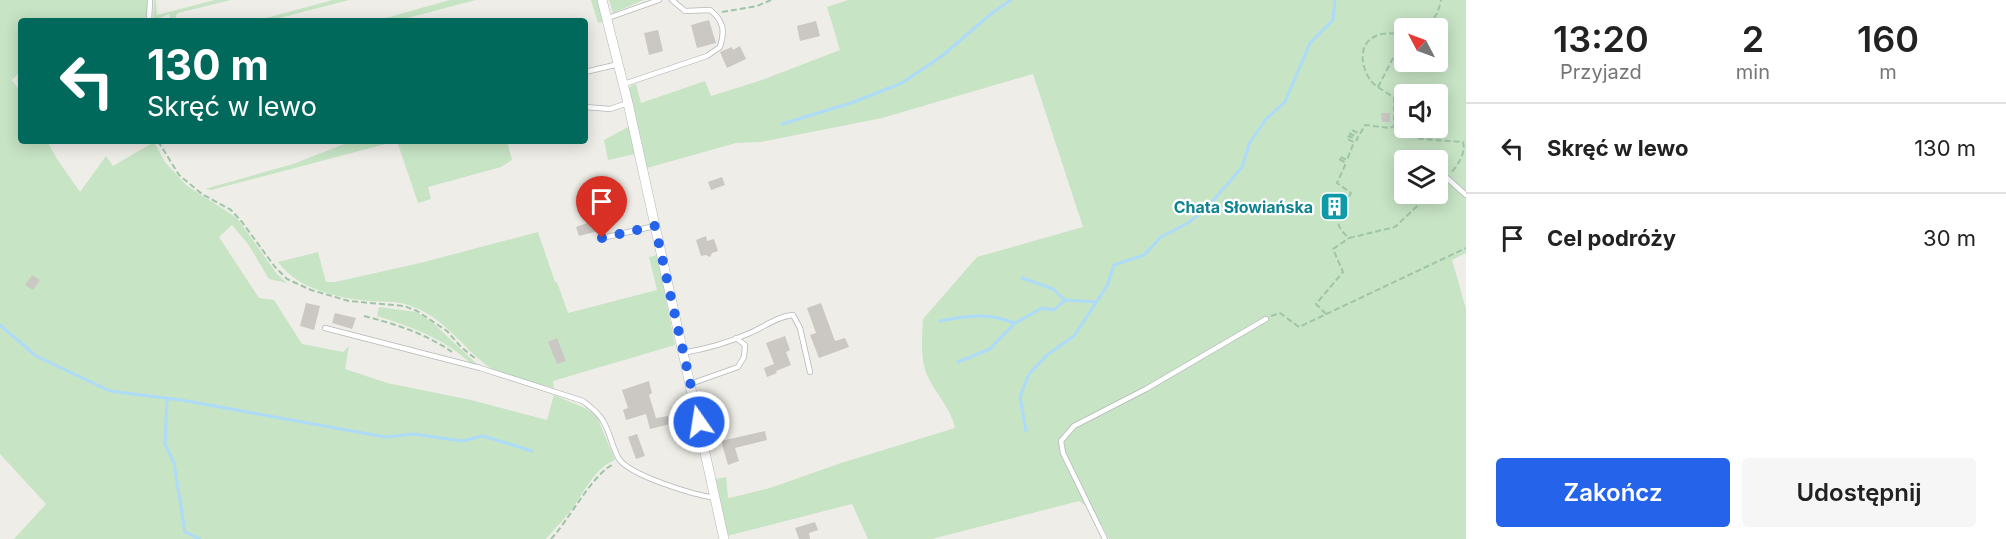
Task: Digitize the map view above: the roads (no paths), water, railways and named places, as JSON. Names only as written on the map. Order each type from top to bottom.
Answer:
[{"type":"street","points":[[602,0],[624,84],[724,539]]},
{"type":"lane","points":[[149,18],[150,0]]},
{"type":"lane","points":[[608,18],[659,0]]},
{"type":"lane","points":[[624,84],[707,56],[720,47],[724,33],[720,19],[710,10],[685,11],[672,0]]},
{"type":"lane","points":[[588,71],[619,64]]},
{"type":"lane","points":[[588,107],[610,109],[628,102]]},
{"type":"lane","points":[[1448,179],[1466,195]]},
{"type":"lane","points":[[602,238],[655,226]]},
{"type":"lane","points":[[682,353],[709,348],[786,315],[793,315],[800,328],[810,372]]},
{"type":"lane","points":[[1105,539],[1063,453],[1061,441],[1074,426],[1146,389],[1266,318]]},
{"type":"lane","points":[[325,328],[486,370],[583,401],[603,421],[614,450],[623,464],[640,475],[716,498]]},
{"type":"lane","points":[[690,384],[738,367],[744,357],[745,345],[736,338]]},
{"type":"waterway","points":[[782,124],[851,103],[902,83],[942,56],[992,13],[1011,0]]},
{"type":"waterway","points":[[1026,431],[1020,397],[1029,374],[1047,355],[1074,336],[1107,286],[1114,265],[1144,255],[1161,237],[1188,223],[1206,209],[1242,167],[1250,142],[1266,119],[1285,102],[1310,43],[1333,20],[1335,0]]},
{"type":"waterway","points":[[1022,278],[1053,289],[1065,300]]},
{"type":"waterway","points":[[958,362],[990,349],[1015,323],[1042,308],[1054,310],[1065,300],[1096,302]]},
{"type":"waterway","points":[[940,321],[986,316],[1014,323]]},
{"type":"waterway","points":[[0,325],[36,356],[110,391],[181,400],[385,437],[413,434],[462,441],[483,436],[532,451]]},
{"type":"waterway","points":[[167,399],[165,444],[174,463],[185,532],[200,539]]},
{"type":"place","name":"Chata Słowiańska","points":[[1334,207]]}]
